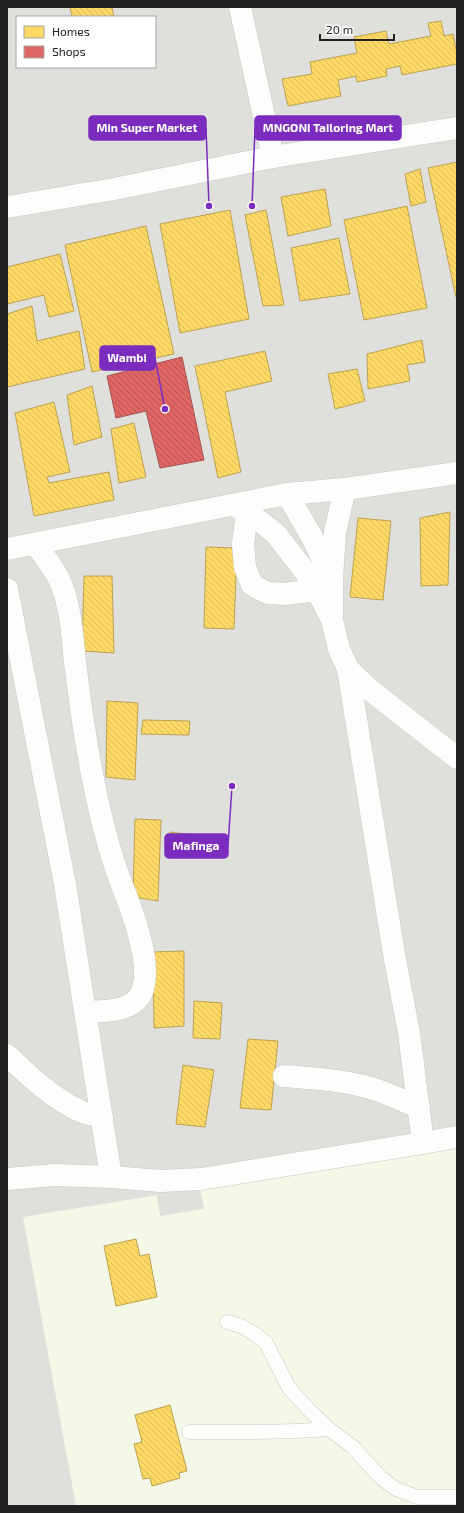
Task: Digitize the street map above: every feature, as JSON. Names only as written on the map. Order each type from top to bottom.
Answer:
[{"type":"street","points":[[240,7],[273,157]]},
{"type":"street","points":[[7,206],[114,189],[273,157],[457,128]]},
{"type":"street","points":[[7,549],[240,509],[287,494],[345,489],[455,476]]},
{"type":"street","points":[[324,584],[345,489]]},
{"type":"street","points":[[287,494],[312,537],[339,649],[348,669],[394,954],[409,1034],[423,1144]]},
{"type":"street","points":[[240,509],[245,567],[252,585],[268,593],[284,594],[324,584]]},
{"type":"street","points":[[240,509],[261,522],[276,534],[290,551],[324,584]]},
{"type":"street","points":[[36,544],[58,579],[70,611],[85,734],[96,798],[111,856],[142,945],[145,973],[140,994],[129,1006],[110,1010],[86,1012]]},
{"type":"street","points":[[7,589],[66,884],[111,1177]]},
{"type":"street","points":[[348,669],[370,690],[457,758]]},
{"type":"street","points":[[7,1055],[34,1082],[57,1098],[80,1111],[102,1117]]},
{"type":"street","points":[[284,1076],[316,1078],[367,1087],[390,1094],[419,1108]]},
{"type":"street","points":[[7,1179],[54,1175],[161,1181],[200,1179],[423,1144],[457,1137]]},
{"type":"lane","points":[[227,1322],[241,1326],[255,1334],[266,1343],[289,1388],[329,1429],[353,1447],[380,1477],[396,1489],[417,1497],[457,1497]]},
{"type":"lane","points":[[189,1432],[262,1433],[299,1432],[329,1429]]},
{"type":"shaded area","points":[[7,7],[457,7],[457,1506],[7,1506]]},
{"type":"shaded area","points":[[457,1147],[457,1506],[76,1506],[23,1217],[157,1195],[160,1216],[204,1209],[200,1188]]},
{"type":"building: Homes","points":[[70,7],[112,7],[114,16],[72,16]]},
{"type":"building: Homes","points":[[441,21],[444,36],[453,34],[457,64],[402,75],[400,66],[386,69],[387,76],[357,82],[356,76],[338,80],[341,96],[288,106],[282,79],[312,74],[310,62],[357,53],[354,37],[386,31],[389,44],[431,36],[428,23]]},
{"type":"building: Homes","points":[[457,162],[457,297],[456,297],[428,168]]},
{"type":"building: Homes","points":[[420,169],[426,202],[411,206],[405,174]]},
{"type":"building: Homes","points":[[325,189],[331,226],[288,236],[281,197]]},
{"type":"building: Homes","points":[[407,206],[427,308],[364,320],[344,220]]},
{"type":"building: Homes","points":[[230,210],[249,319],[180,333],[160,224]]},
{"type":"building: Homes","points":[[266,210],[284,305],[263,306],[245,215]]},
{"type":"building: Homes","points":[[146,226],[174,354],[92,372],[65,245]]},
{"type":"building: Homes","points":[[339,238],[350,294],[300,301],[291,248]]},
{"type":"building: Homes","points":[[60,254],[74,311],[49,317],[44,295],[7,304],[7,267]]},
{"type":"building: Homes","points":[[32,306],[37,341],[79,331],[85,369],[7,387],[7,314]]},
{"type":"building: Homes","points":[[422,340],[425,362],[407,365],[410,381],[368,389],[367,354]]},
{"type":"building: Homes","points":[[265,351],[272,381],[225,392],[241,472],[218,478],[195,366]]},
{"type":"building: Homes","points":[[357,369],[365,401],[335,409],[328,374]]},
{"type":"building: Homes","points":[[92,386],[102,437],[74,445],[67,395]]},
{"type":"building: Homes","points":[[54,402],[70,472],[47,477],[49,483],[109,472],[114,500],[34,516],[15,413]]},
{"type":"building: Homes","points":[[134,423],[146,477],[119,483],[111,429]]},
{"type":"building: Homes","points":[[450,512],[448,585],[421,586],[420,518]]},
{"type":"building: Homes","points":[[358,518],[391,521],[383,600],[350,597]]},
{"type":"building: Homes","points":[[206,547],[237,548],[234,629],[204,628]]},
{"type":"building: Homes","points":[[84,576],[112,576],[114,653],[82,651]]},
{"type":"building: Homes","points":[[107,701],[138,703],[135,780],[106,777]]},
{"type":"building: Homes","points":[[143,720],[190,721],[189,735],[141,734]]},
{"type":"building: Homes","points":[[135,819],[161,820],[158,901],[133,897]]},
{"type":"building: Homes","points":[[170,832],[194,835],[194,855],[167,853]]},
{"type":"building: Homes","points":[[184,951],[184,1026],[154,1028],[153,952]]},
{"type":"building: Homes","points":[[194,1001],[222,1003],[220,1039],[193,1038]]},
{"type":"building: Homes","points":[[248,1039],[278,1041],[271,1110],[240,1108]]},
{"type":"building: Homes","points":[[183,1065],[214,1070],[205,1127],[176,1124]]},
{"type":"building: Homes","points":[[136,1239],[140,1256],[149,1254],[157,1297],[116,1306],[104,1246]]},
{"type":"building: Homes","points":[[170,1405],[187,1471],[179,1473],[180,1478],[152,1486],[150,1478],[143,1479],[134,1444],[142,1442],[135,1415]]},
{"type":"building: Shops","points":[[182,357],[204,460],[160,468],[146,411],[116,418],[107,376]]},
{"type":"place","name":"Min Super Market","points":[[209,206]]},
{"type":"place","name":"MNGONI Tailoring Mart","points":[[252,206]]},
{"type":"place","name":"Wambi","points":[[165,409]]},
{"type":"place","name":"Mafinga","points":[[232,786]]}]
